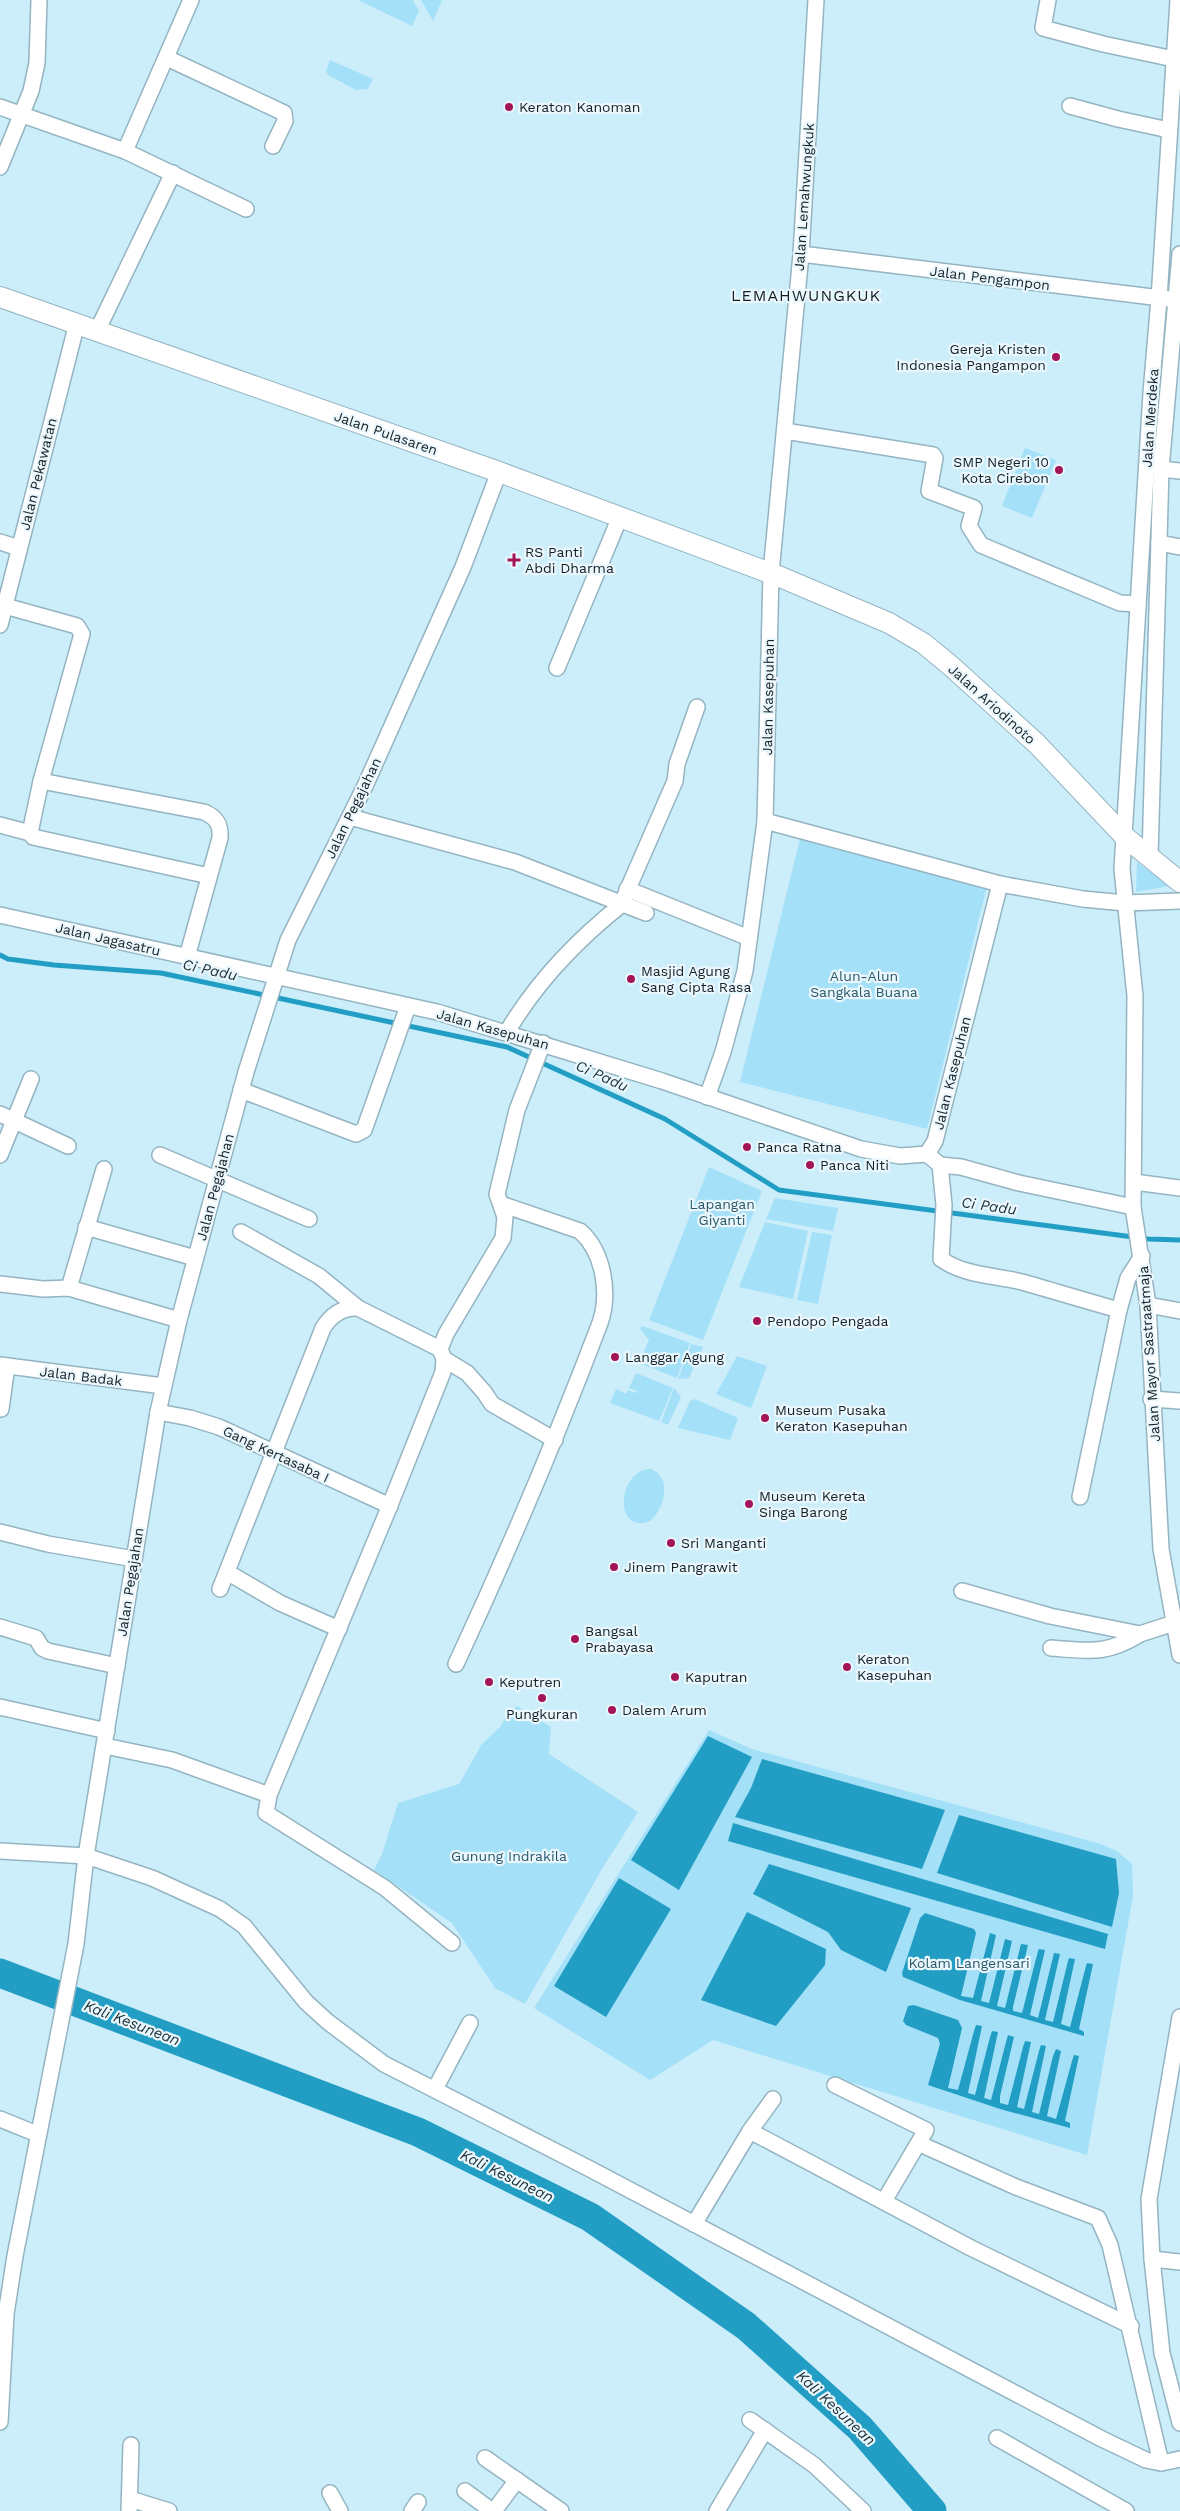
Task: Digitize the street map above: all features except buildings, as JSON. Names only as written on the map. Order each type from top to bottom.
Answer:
[{"type":"main road","name":"Jalan Pulasaren","points":[[0,297],[499,472],[771,573]]},
{"type":"main road","name":"Jalan Ariodinoto","points":[[771,573],[889,623],[923,643],[1038,744],[1125,837],[1180,882]]},
{"type":"street","points":[[0,167],[31,91],[37,64],[39,0]]},
{"type":"street","points":[[125,151],[191,0]]},
{"type":"street","name":"Jalan Lemahwungkuk","points":[[771,573],[801,254],[816,0]]},
{"type":"street","points":[[1048,0],[1043,28],[1103,44],[1176,53]]},
{"type":"street","name":"Jalan Merdeka","points":[[1125,904],[1122,878],[1150,393],[1173,161],[1169,130],[1176,53],[1178,0]]},
{"type":"street","points":[[166,58],[284,113],[285,121],[274,146]]},
{"type":"street","points":[[1070,106],[1169,130]]},
{"type":"street","points":[[0,107],[125,151],[246,209]]},
{"type":"street","points":[[98,331],[173,173]]},
{"type":"street","name":"Jalan Pengampon","points":[[801,254],[1159,300],[1178,300]]},
{"type":"street","name":"Jalan Merdeka","points":[[1150,857],[1162,469],[1174,392],[1180,254]]},
{"type":"street","name":"Jalan Pekawatan","points":[[0,625],[77,324]]},
{"type":"street","points":[[1150,393],[1174,392]]},
{"type":"street","points":[[784,432],[933,455],[935,458],[929,492],[974,508],[969,526],[981,545],[1120,603],[1138,604]]},
{"type":"street","points":[[1162,469],[1180,471]]},
{"type":"street","name":"Jalan Pegajahan","points":[[0,2422],[3,2314],[76,1944],[86,1856],[158,1412],[179,1320],[241,1090],[288,940],[350,816],[463,567],[499,472]]},
{"type":"street","points":[[557,668],[620,517]]},
{"type":"street","points":[[1143,528],[1180,547]]},
{"type":"street","points":[[0,542],[19,548]]},
{"type":"street","name":"Jalan Kasepuhan","points":[[707,1097],[723,1052],[742,980],[765,821],[771,573]]},
{"type":"street","points":[[5,606],[77,626],[81,630],[81,638],[41,781],[30,833]]},
{"type":"street","points":[[507,1032],[524,1004],[541,982],[620,904],[675,781],[682,749],[697,707]]},
{"type":"street","points":[[41,781],[212,815],[218,823],[220,838],[187,957]]},
{"type":"street","points":[[350,816],[515,862],[646,913]]},
{"type":"street","points":[[765,821],[1000,884],[1083,899],[1125,904],[1180,901]]},
{"type":"street","points":[[0,826],[30,833],[33,837],[209,876]]},
{"type":"street","name":"Jalan Kasepuhan","points":[[274,982],[405,1015],[507,1032],[541,1048],[707,1097],[861,1149],[900,1156],[927,1154],[935,1141],[1000,884]]},
{"type":"street","points":[[627,888],[749,938]]},
{"type":"street","name":"Jalan Mayor Sastraatmaja","points":[[1125,904],[1135,996],[1134,1214],[1142,1256],[1148,1305],[1151,1399],[1161,1549],[1177,1621],[1180,1655]]},
{"type":"street","name":"Jalan Jagasatru","points":[[0,915],[187,957],[274,982]]},
{"type":"street","points":[[241,1090],[356,1134],[360,1133],[364,1130],[405,1015]]},
{"type":"street","points":[[452,1943],[385,1888],[266,1813],[269,1795],[390,1506],[443,1372],[442,1354],[446,1334],[503,1238],[506,1225],[497,1194],[524,1089],[541,1048]]},
{"type":"street","points":[[0,1155],[31,1080]]},
{"type":"street","points":[[0,1114],[68,1146]]},
{"type":"street","points":[[927,1154],[940,1165],[961,1167],[1134,1214]]},
{"type":"street","points":[[160,1155],[309,1219]]},
{"type":"street","points":[[940,1165],[943,1212],[941,1259],[955,1267],[1021,1282],[1119,1310]]},
{"type":"street","points":[[69,1288],[104,1169]]},
{"type":"street","points":[[1134,1182],[1180,1188]]},
{"type":"street","points":[[456,1664],[498,1574],[555,1440],[603,1315],[603,1287],[600,1264],[597,1251],[590,1240],[580,1231],[501,1204]]},
{"type":"street","points":[[86,1227],[195,1258]]},
{"type":"street","points":[[241,1232],[319,1276],[358,1308],[442,1354],[467,1374],[484,1392],[492,1404],[555,1440]]},
{"type":"street","points":[[1080,1497],[1119,1310],[1128,1278],[1142,1256]]},
{"type":"street","points":[[0,1284],[43,1289],[69,1288],[137,1306],[179,1320]]},
{"type":"street","points":[[1148,1305],[1180,1311]]},
{"type":"street","points":[[220,1589],[323,1328],[331,1316],[343,1309],[358,1308]]},
{"type":"street","points":[[1,1409],[4,1366]]},
{"type":"street","name":"Jalan Badak","points":[[4,1366],[163,1386]]},
{"type":"street","points":[[1151,1399],[1180,1401]]},
{"type":"street","name":"Gang Kertasaba I","points":[[158,1412],[190,1418],[219,1427],[275,1451],[390,1506]]},
{"type":"street","points":[[0,1532],[48,1544],[134,1559]]},
{"type":"street","points":[[227,1572],[280,1603],[339,1629]]},
{"type":"street","points":[[962,1591],[1050,1616],[1140,1634]]},
{"type":"street","points":[[1051,1648],[1088,1651],[1110,1649],[1140,1634],[1177,1621]]},
{"type":"street","points":[[0,1627],[36,1638],[42,1648],[48,1651],[117,1666]]},
{"type":"street","points":[[0,1707],[106,1738],[269,1795]]},
{"type":"street","points":[[0,1851],[86,1856],[152,1878],[233,1917],[244,1926],[306,2002],[328,2022],[384,2064],[694,2224],[1102,2439],[1146,2460],[1161,2463],[1180,2460]]},
{"type":"street","points":[[1180,2017],[1149,2199],[1152,2259],[1162,2353],[1180,2423]]},
{"type":"street","points":[[435,2089],[470,2023]]},
{"type":"street","points":[[835,2085],[924,2128],[927,2132],[884,2201]]},
{"type":"street","points":[[694,2224],[750,2131],[773,2099]]},
{"type":"street","points":[[0,2120],[37,2134]]},
{"type":"street","points":[[750,2131],[971,2248],[1131,2326]]},
{"type":"street","points":[[920,2144],[1016,2187],[1098,2218],[1110,2245],[1131,2326],[1161,2463]]},
{"type":"street","points":[[1152,2259],[1180,2262]]},
{"type":"street","points":[[750,2420],[814,2465],[863,2511]]},
{"type":"street","points":[[717,2511],[765,2430]]},
{"type":"street","points":[[998,2438],[1126,2511]]},
{"type":"street","points":[[131,2445],[129,2505],[169,2511]]},
{"type":"street","points":[[485,2458],[561,2511]]},
{"type":"street","points":[[465,2491],[493,2511],[517,2480]]},
{"type":"street","points":[[330,2493],[340,2511]]},
{"type":"green space","points":[[358,0],[413,0],[419,11],[412,26]]},
{"type":"green space","points":[[421,0],[442,0],[433,21]]},
{"type":"green space","points":[[330,60],[373,79],[368,89],[356,90],[328,75],[326,71]]},
{"type":"green space","points":[[1025,448],[1056,460],[1032,518],[1002,506]]},
{"type":"green space","name":"Alun-Alun Sangkala Buana","points":[[800,839],[987,886],[927,1129],[740,1082]]},
{"type":"green space","points":[[1137,862],[1169,886],[1136,892]]},
{"type":"green space","name":"Lapangan Giyanti","points":[[709,1167],[762,1191],[703,1340],[649,1320]]},
{"type":"green space","points":[[775,1198],[838,1208],[833,1231],[766,1219]]},
{"type":"green space","points":[[765,1222],[808,1231],[793,1299],[739,1287]]},
{"type":"green space","points":[[812,1232],[832,1235],[818,1304],[797,1300]]},
{"type":"green space","points":[[642,1326],[690,1343],[677,1378],[639,1363],[649,1340],[640,1329]]},
{"type":"green space","points":[[691,1344],[703,1347],[689,1378],[678,1379]]},
{"type":"green space","points":[[737,1356],[767,1366],[751,1408],[716,1394]]},
{"type":"green space","points":[[636,1373],[673,1388],[659,1421],[610,1403],[616,1389],[626,1394],[628,1390],[636,1393],[637,1391],[629,1388]]},
{"type":"green space","points":[[674,1388],[681,1397],[668,1425],[661,1422]]},
{"type":"green space","points":[[695,1399],[738,1418],[730,1440],[678,1428],[690,1401]]},
{"type":"green space","points":[[651,1469],[658,1473],[662,1479],[664,1494],[655,1516],[650,1521],[638,1523],[630,1519],[625,1511],[626,1489],[631,1479],[640,1472]]},
{"type":"green space","name":"Gunung Indrakila","points":[[517,1706],[551,1727],[549,1754],[638,1812],[602,1869],[525,2004],[495,1988],[452,1923],[374,1870],[382,1854],[398,1803],[459,1784],[482,1744],[501,1726],[507,1714]]},
{"type":"green space","name":"Kolam Langensari","points":[[709,1730],[752,1749],[1101,1844],[1117,1851],[1132,1864],[1133,1896],[1087,2155],[713,2040],[650,2080],[534,2008]]},
{"type":"shaded area","points":[[708,1736],[752,1757],[679,1890],[631,1860]]},
{"type":"shaded area","points":[[762,1759],[945,1810],[922,1869],[735,1817],[751,1788]]},
{"type":"shaded area","points":[[959,1815],[1116,1859],[1119,1893],[1112,1927],[937,1873]]},
{"type":"shaded area","points":[[733,1823],[1108,1934],[1105,1949],[728,1841]]},
{"type":"shaded area","points":[[769,1864],[911,1908],[886,1972],[841,1950],[828,1932],[753,1894]]},
{"type":"shaded area","points":[[619,1878],[671,1909],[606,2017],[554,1986]]},
{"type":"shaded area","points":[[747,1912],[826,1949],[825,1965],[776,2026],[701,2000]]},
{"type":"shaded area","points":[[925,1913],[974,1929],[976,1933],[961,1996],[973,1998],[990,1933],[996,1935],[981,2001],[989,2003],[1005,1939],[1012,1941],[997,2006],[1005,2008],[1021,1944],[1028,1945],[1013,2007],[1013,2011],[1022,2013],[1038,1951],[1039,1949],[1045,1950],[1030,2015],[1038,2018],[1054,1953],[1060,1954],[1045,2020],[1053,2022],[1069,1958],[1075,1959],[1061,2024],[1070,2027],[1087,1963],[1093,1964],[1079,2029],[1084,2032],[1084,2036],[960,2000],[903,1977],[902,1973],[920,1918]]},
{"type":"shaded area","points":[[914,2005],[958,2020],[962,2028],[948,2088],[958,2090],[976,2025],[982,2026],[968,2093],[975,2095],[992,2031],[998,2032],[984,2098],[991,2100],[1008,2035],[1014,2037],[1000,2103],[1008,2105],[1025,2041],[1031,2042],[1017,2107],[1024,2109],[1041,2045],[1046,2046],[1032,2112],[1039,2114],[1056,2049],[1061,2051],[1047,2116],[1056,2119],[1074,2055],[1079,2056],[1065,2121],[1070,2123],[1070,2128],[1000,2109],[928,2085],[940,2044],[938,2038],[906,2025],[903,2021],[908,2006]]},
{"type":"waterway","name":"Ci Padu","points":[[0,955],[8,959],[54,965],[161,973],[507,1047],[665,1119],[779,1190],[1148,1239],[1180,1240]]},
{"type":"waterway","name":"Kali Kesunean","points":[[0,1973],[418,2132],[590,2217],[746,2326],[860,2428],[932,2511]]},
{"type":"place","name":"Keraton Kanoman","points":[[509,107]]},
{"type":"place","name":"Gereja Kristen Indonesia Pangampon","points":[[1056,357]]},
{"type":"place","name":"SMP Negeri 10 Kota Cirebon","points":[[1059,470]]},
{"type":"place","name":"RS Panti Abdi Dharma","points":[[514,560]]},
{"type":"place","name":"Masjid Agung Sang Cipta Rasa","points":[[631,979]]},
{"type":"place","name":"Panca Ratna","points":[[747,1147]]},
{"type":"place","name":"Panca Niti","points":[[810,1165]]},
{"type":"place","name":"Pendopo Pengada","points":[[757,1321]]},
{"type":"place","name":"Langgar Agung","points":[[615,1357]]},
{"type":"place","name":"Museum Pusaka Keraton Kasepuhan","points":[[765,1418]]},
{"type":"place","name":"Museum Kereta Singa Barong","points":[[749,1504]]},
{"type":"place","name":"Sri Manganti","points":[[671,1543]]},
{"type":"place","name":"Jinem Pangrawit","points":[[614,1567]]},
{"type":"place","name":"Bangsal Prabayasa","points":[[575,1639]]},
{"type":"place","name":"Keraton Kasepuhan","points":[[847,1667]]},
{"type":"place","name":"Kaputran","points":[[675,1677]]},
{"type":"place","name":"Keputren","points":[[489,1682]]},
{"type":"place","name":"Pungkuran","points":[[542,1698]]},
{"type":"place","name":"Dalem Arum","points":[[612,1710]]},
{"type":"district","name":"LEMAHWUNGKUK","points":[[806,295]]}]
